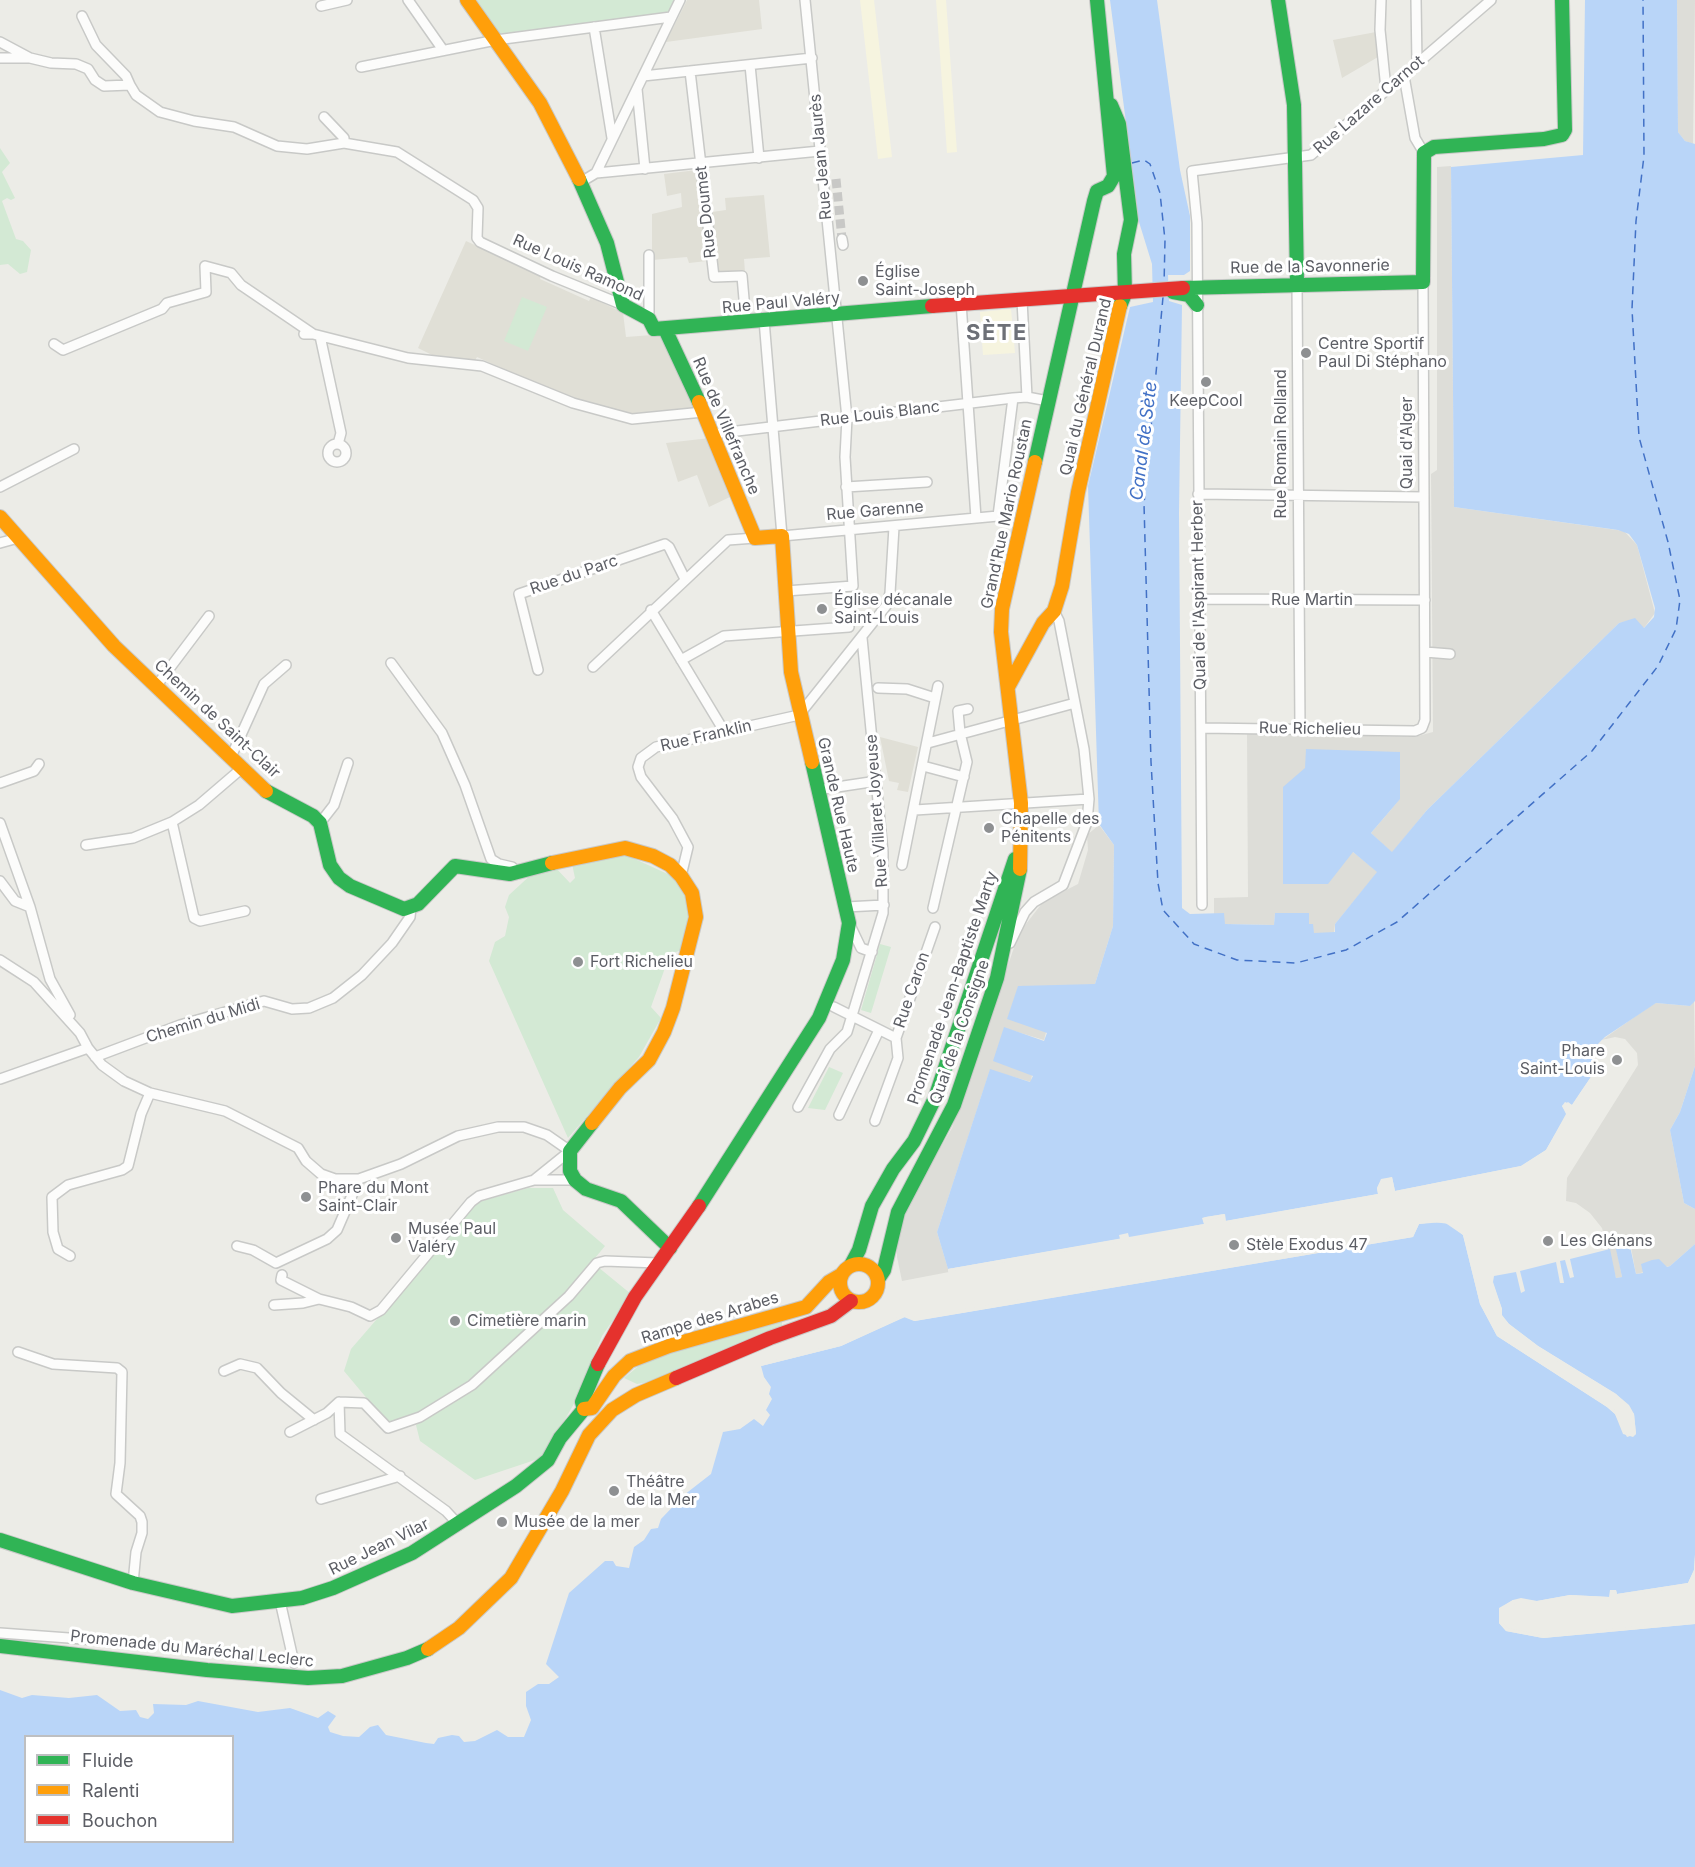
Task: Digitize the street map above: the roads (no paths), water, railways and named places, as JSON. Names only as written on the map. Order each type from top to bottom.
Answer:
[{"type":"main road","points":[[467,0],[540,103],[581,182],[607,243],[623,305]]},
{"type":"main road","points":[[1097,0],[1108,98]]},
{"type":"main road","name":"Rue Romain Rolland","points":[[1278,0],[1294,105],[1297,283]]},
{"type":"main road","points":[[1424,153],[1434,147],[1556,138],[1565,130],[1562,0]]},
{"type":"main road","name":"Grand'Rue Mario Roustan","points":[[1011,670],[1001,632],[1002,609],[1097,190],[1112,182],[1114,176],[1108,98]]},
{"type":"main road","name":"Quai du Général Durand","points":[[1055,614],[1078,492],[1120,303],[1125,294],[1124,254],[1131,220],[1119,124],[1108,98]]},
{"type":"main road","name":"Quai d'Alger","points":[[1423,282],[1424,153]]},
{"type":"main road","name":"Rue de la Savonnerie","points":[[1168,291],[1197,286],[1423,282]]},
{"type":"main road","points":[[1168,291],[1189,295],[1197,305]]},
{"type":"main road","name":"Rue Paul Valéry","points":[[656,326],[746,322],[961,303],[1168,291]]},
{"type":"main road","name":"Rue Louis Ramond","points":[[623,305],[656,326]]},
{"type":"main road","name":"Rue de Villefranche","points":[[656,326],[703,412],[755,538]]},
{"type":"main road","name":"Chemin de Saint-Clair","points":[[0,517],[114,646],[242,769],[263,789],[313,816],[320,823]]},
{"type":"main road","name":"Rue Garenne","points":[[755,538],[782,536]]},
{"type":"main road","name":"Grande Rue Haute","points":[[670,1248],[759,1118],[819,1018],[843,960],[849,923],[799,715],[791,672],[782,536]]},
{"type":"main road","points":[[1017,871],[1021,803],[1008,687],[1011,670],[1043,623],[1055,614]]},
{"type":"main road","points":[[320,823],[330,865],[339,878],[387,903],[404,909],[411,908],[455,866],[500,874],[517,872],[573,856],[625,848],[653,856],[670,865],[681,876],[692,893],[696,917],[673,1008],[664,1032],[649,1060],[620,1088],[570,1150],[570,1171],[575,1180],[586,1189],[621,1201],[670,1248]]},
{"type":"main road","name":"Quai de la Consigne","points":[[878,1280],[884,1270],[891,1234],[912,1181],[954,1105],[1003,956],[1017,871]]},
{"type":"main road","name":"Promenade Jean-Baptiste Marty","points":[[843,1279],[859,1250],[872,1206],[892,1169],[914,1141],[935,1098],[1017,871]]},
{"type":"main road","name":"Rue Jean Vilar","points":[[0,1540],[133,1583],[223,1605],[280,1601],[312,1595],[365,1575],[412,1553],[459,1525],[516,1486],[548,1460],[560,1438],[584,1408],[584,1396],[610,1338],[670,1248]]},
{"type":"main road","points":[[866,1265],[873,1269],[878,1280],[877,1290],[863,1302],[852,1300],[843,1279],[866,1265]]},
{"type":"main road","name":"Rampe des Arabes","points":[[584,1408],[592,1408],[622,1368],[641,1356],[806,1307],[825,1286],[843,1279]]},
{"type":"main road","name":"Promenade du Maréchal Leclerc","points":[[812,1321],[832,1306],[843,1279]]},
{"type":"main road","name":"Promenade du Maréchal Leclerc","points":[[0,1646],[207,1670],[317,1678],[342,1676],[407,1658],[427,1649],[459,1628],[511,1578],[556,1501],[589,1435],[612,1410],[636,1395],[812,1321],[831,1316],[852,1300]]},
{"type":"street","points":[[321,6],[347,0]]},
{"type":"street","points":[[408,0],[443,50]]},
{"type":"street","points":[[596,173],[680,0]]},
{"type":"street","name":"Rue Jean Jaurès","points":[[786,591],[853,586],[846,487],[847,418],[805,0]]},
{"type":"street","points":[[1381,0],[1380,30],[1386,89]]},
{"type":"street","points":[[1416,0],[1416,64]]},
{"type":"street","name":"Rue Lazare Carnot","points":[[1192,171],[1295,159],[1311,155],[1491,0]]},
{"type":"street","points":[[82,16],[96,45],[126,76],[136,95],[160,112],[194,121],[234,127],[277,146],[307,149],[344,140],[324,117]]},
{"type":"street","points":[[361,67],[496,40],[671,17]]},
{"type":"street","points":[[594,27],[612,138]]},
{"type":"street","points":[[0,42],[30,58]]},
{"type":"street","points":[[0,58],[30,58],[51,63],[76,64],[88,69],[95,80],[104,87],[130,85]]},
{"type":"street","points":[[644,76],[812,58]]},
{"type":"street","points":[[750,64],[759,158]]},
{"type":"street","name":"Rue Doumet","points":[[690,71],[714,278],[742,276],[746,322]]},
{"type":"street","points":[[1404,76],[1414,138],[1424,153]]},
{"type":"street","points":[[637,89],[645,169]]},
{"type":"street","name":"Rue Louis Ramond","points":[[344,140],[397,152],[474,200],[478,208],[477,238],[483,243],[552,276],[623,305]]},
{"type":"street","points":[[581,182],[596,173],[820,151]]},
{"type":"street","name":"Quai de l'Aspirant Herber","points":[[1192,171],[1197,223],[1202,905]]},
{"type":"street","points":[[649,255],[656,326]]},
{"type":"street","points":[[54,344],[63,350],[162,309],[167,303],[206,292],[205,266],[231,273],[241,285],[312,335],[408,358],[482,366],[573,403],[632,419],[703,412]]},
{"type":"street","name":"Quai d'Alger","points":[[1419,730],[1425,720],[1423,282]]},
{"type":"street","name":"Rue Romain Rolland","points":[[1297,283],[1300,729]]},
{"type":"street","points":[[1022,300],[1027,397]]},
{"type":"street","points":[[961,303],[976,518]]},
{"type":"street","name":"Grande Rue Haute","points":[[764,320],[782,536]]},
{"type":"street","points":[[312,335],[341,434],[338,444]]},
{"type":"street","name":"Rue Louis Blanc","points":[[712,434],[1013,398],[1027,397],[1048,401]]},
{"type":"street","name":"Rue Garenne","points":[[782,536],[998,516],[1013,398]]},
{"type":"street","points":[[0,487],[74,448]]},
{"type":"street","points":[[846,487],[927,482]]},
{"type":"street","points":[[1198,494],[1424,497]]},
{"type":"street","points":[[799,715],[862,638],[888,601],[894,527]]},
{"type":"street","points":[[0,543],[18,538]]},
{"type":"street","points":[[593,667],[728,540],[755,538]]},
{"type":"street","name":"Rue du Parc","points":[[538,670],[519,594],[665,544],[669,547],[685,579]]},
{"type":"street","name":"Rue Martin","points":[[1200,599],[1425,600]]},
{"type":"street","points":[[651,610],[724,731]]},
{"type":"street","points":[[1003,956],[1025,912],[1046,893],[1063,885],[1087,822],[1089,799],[1084,749],[1059,621],[1055,614]]},
{"type":"street","points":[[157,685],[209,615]]},
{"type":"street","points":[[681,660],[724,636],[849,627]]},
{"type":"street","name":"Rue Villaret Joyeuse","points":[[798,1107],[830,1049],[847,1032],[872,952],[884,904],[883,852],[862,638]]},
{"type":"street","points":[[1425,652],[1450,654]]},
{"type":"street","points":[[391,663],[442,733],[465,785],[491,859],[499,864],[512,867],[517,872]]},
{"type":"street","points":[[231,757],[264,684],[286,665]]},
{"type":"street","points":[[902,865],[915,810],[938,686]]},
{"type":"street","points":[[879,688],[907,689],[935,698]]},
{"type":"street","points":[[928,742],[1075,703]]},
{"type":"street","points":[[933,908],[967,762],[960,733],[958,711],[968,709]]},
{"type":"street","name":"Rue Franklin","points":[[681,876],[688,847],[673,819],[641,777],[639,761],[656,747],[799,715]]},
{"type":"street","name":"Rue Richelieu","points":[[1201,728],[1419,730]]},
{"type":"street","points":[[320,823],[334,805],[348,763]]},
{"type":"street","points":[[0,783],[33,771],[39,764]]},
{"type":"street","points":[[923,766],[964,777]]},
{"type":"street","points":[[86,845],[133,838],[172,822],[199,805],[242,769]]},
{"type":"street","points":[[817,790],[877,781]]},
{"type":"street","points":[[915,810],[1089,799]]},
{"type":"street","points":[[172,822],[194,918],[200,921],[245,911]]},
{"type":"street","points":[[0,823],[30,907],[50,979],[88,1048],[117,1076],[150,1093],[225,1111],[298,1148],[306,1161],[321,1174],[334,1179],[359,1179],[402,1164],[459,1136],[498,1127],[524,1127],[547,1136],[570,1150],[534,1180]]},
{"type":"street","points":[[0,881],[15,901],[30,907]]},
{"type":"street","points":[[846,907],[884,904]]},
{"type":"street","name":"Chemin du Midi","points":[[95,1057],[180,1025],[253,1003],[264,1001],[292,1009],[309,1008],[333,998],[362,975],[392,943],[410,916],[411,908]]},
{"type":"street","points":[[849,923],[861,948],[872,952]]},
{"type":"street","name":"Rue Caron","points":[[875,1121],[898,1058],[896,1038],[935,927]]},
{"type":"street","points":[[0,960],[34,982],[80,1033]]},
{"type":"street","points":[[834,1007],[896,1038]]},
{"type":"street","points":[[839,1115],[879,1030]]},
{"type":"street","points":[[0,1079],[88,1048]]},
{"type":"street","points":[[70,1256],[58,1249],[53,1232],[52,1197],[68,1185],[128,1166],[141,1114],[150,1093]]},
{"type":"street","points":[[237,1246],[253,1250],[276,1263],[327,1239],[338,1230],[359,1179]]},
{"type":"street","points":[[280,1278],[319,1299],[351,1307],[370,1316],[381,1310],[471,1202],[479,1196],[534,1180],[575,1180]]},
{"type":"street","points":[[290,1431],[314,1420],[339,1402],[364,1403],[388,1428],[420,1418],[472,1384],[569,1296],[597,1263],[605,1261],[658,1263]]},
{"type":"street","points":[[274,1305],[303,1303],[319,1299]]},
{"type":"street","points":[[18,1352],[53,1364],[117,1368],[122,1372],[117,1494],[140,1516],[142,1522],[133,1583]]},
{"type":"street","points":[[224,1371],[240,1364],[257,1368],[280,1393],[314,1420]]},
{"type":"street","points":[[339,1402],[340,1434],[446,1511],[459,1525]]},
{"type":"street","points":[[321,1499],[400,1476]]},
{"type":"street","points":[[280,1601],[294,1663]]},
{"type":"street","points":[[0,1633],[110,1641]]},
{"type":"water","name":"Canal de Sète","points":[[1110,0],[1157,0],[1180,170],[1190,216],[1190,271],[1184,275],[1168,275],[1169,301],[1182,305],[1179,513],[1182,908],[1190,914],[1224,913],[1225,924],[1274,925],[1275,913],[1309,913],[1309,924],[1313,924],[1314,933],[1335,932],[1335,924],[1377,872],[1353,852],[1328,884],[1283,884],[1283,787],[1305,768],[1306,749],[1400,752],[1400,799],[1371,833],[1392,852],[1427,810],[1619,623],[1635,618],[1644,628],[1654,617],[1655,608],[1637,545],[1629,534],[1618,530],[1454,507],[1451,167],[1583,155],[1585,0],[1677,0],[1678,132],[1685,141],[1695,144],[1695,1001],[1690,1006],[1656,1003],[1605,1037],[1598,1044],[1593,1067],[1595,1071],[1572,1105],[1568,1102],[1562,1106],[1567,1114],[1546,1150],[1521,1166],[1395,1191],[1392,1177],[1381,1181],[1377,1188],[1378,1194],[1225,1221],[1224,1214],[1206,1217],[1203,1218],[1204,1224],[1129,1237],[1128,1233],[1119,1235],[1120,1239],[948,1269],[937,1232],[990,1069],[1030,1082],[1033,1076],[993,1061],[1004,1027],[1044,1041],[1047,1033],[1007,1019],[1018,986],[1095,984],[1113,926],[1114,845],[1099,824],[1088,486],[1130,307],[1153,302],[1152,264],[1135,209],[1137,207]]},
{"type":"water","points":[[1695,1066],[1695,1209],[1684,1203],[1670,1130],[1680,1112]]},
{"type":"water","points":[[1433,1222],[1450,1224],[1463,1235],[1480,1304],[1497,1336],[1607,1407],[1615,1414],[1627,1437],[1636,1434],[1634,1414],[1616,1394],[1538,1346],[1509,1324],[1501,1315],[1502,1309],[1493,1282],[1494,1276],[1516,1272],[1521,1293],[1525,1291],[1520,1271],[1556,1262],[1560,1283],[1564,1283],[1560,1261],[1565,1260],[1570,1278],[1574,1277],[1570,1259],[1610,1249],[1616,1278],[1622,1277],[1614,1240],[1628,1237],[1636,1274],[1643,1273],[1641,1264],[1652,1260],[1659,1259],[1667,1267],[1670,1266],[1695,1244],[1695,1555],[1694,1570],[1688,1583],[1617,1594],[1616,1590],[1611,1590],[1610,1597],[1570,1595],[1537,1601],[1521,1598],[1499,1609],[1499,1623],[1506,1631],[1543,1638],[1695,1624],[1695,1867],[0,1867],[0,1690],[22,1698],[32,1695],[69,1698],[97,1695],[120,1711],[136,1710],[140,1717],[148,1719],[154,1713],[153,1704],[186,1705],[198,1701],[258,1712],[290,1708],[318,1718],[328,1711],[336,1716],[328,1727],[330,1732],[343,1736],[359,1737],[370,1727],[378,1725],[386,1735],[434,1744],[438,1738],[452,1735],[459,1736],[464,1742],[475,1741],[497,1730],[508,1737],[524,1737],[531,1720],[526,1706],[526,1692],[538,1684],[549,1684],[559,1677],[546,1664],[569,1593],[605,1561],[613,1561],[616,1566],[629,1568],[634,1547],[644,1540],[651,1529],[658,1528],[661,1519],[684,1495],[711,1474],[723,1432],[740,1429],[754,1419],[763,1426],[770,1415],[766,1410],[772,1399],[769,1394],[771,1387],[764,1377],[761,1366],[841,1346],[905,1317],[915,1321],[1413,1237],[1419,1224]]},
{"type":"tunnel","points":[[836,179],[842,239]]},
{"type":"place","name":"Église Saint-Joseph","points":[[863,281]]},
{"type":"place","name":"Centre Sportif Paul Di Stéphano","points":[[1306,353]]},
{"type":"place","name":"KeepCool","points":[[1206,382]]},
{"type":"place","name":"Église décanale Saint-Louis","points":[[822,609]]},
{"type":"place","name":"Chapelle des Pénitents","points":[[989,828]]},
{"type":"place","name":"Fort Richelieu","points":[[578,962]]},
{"type":"place","name":"Phare Saint-Louis","points":[[1617,1060]]},
{"type":"place","name":"Phare du Mont Saint-Clair","points":[[306,1197]]},
{"type":"place","name":"Musée Paul Valéry","points":[[396,1238]]},
{"type":"place","name":"Les Glénans","points":[[1548,1241]]},
{"type":"place","name":"Stèle Exodus 47","points":[[1234,1245]]},
{"type":"place","name":"Cimetière marin","points":[[455,1321]]},
{"type":"place","name":"Théâtre de la Mer","points":[[614,1491]]},
{"type":"place","name":"Musée de la mer","points":[[502,1522]]},
{"type":"district","name":"SÈTE","points":[[997,333]]}]
